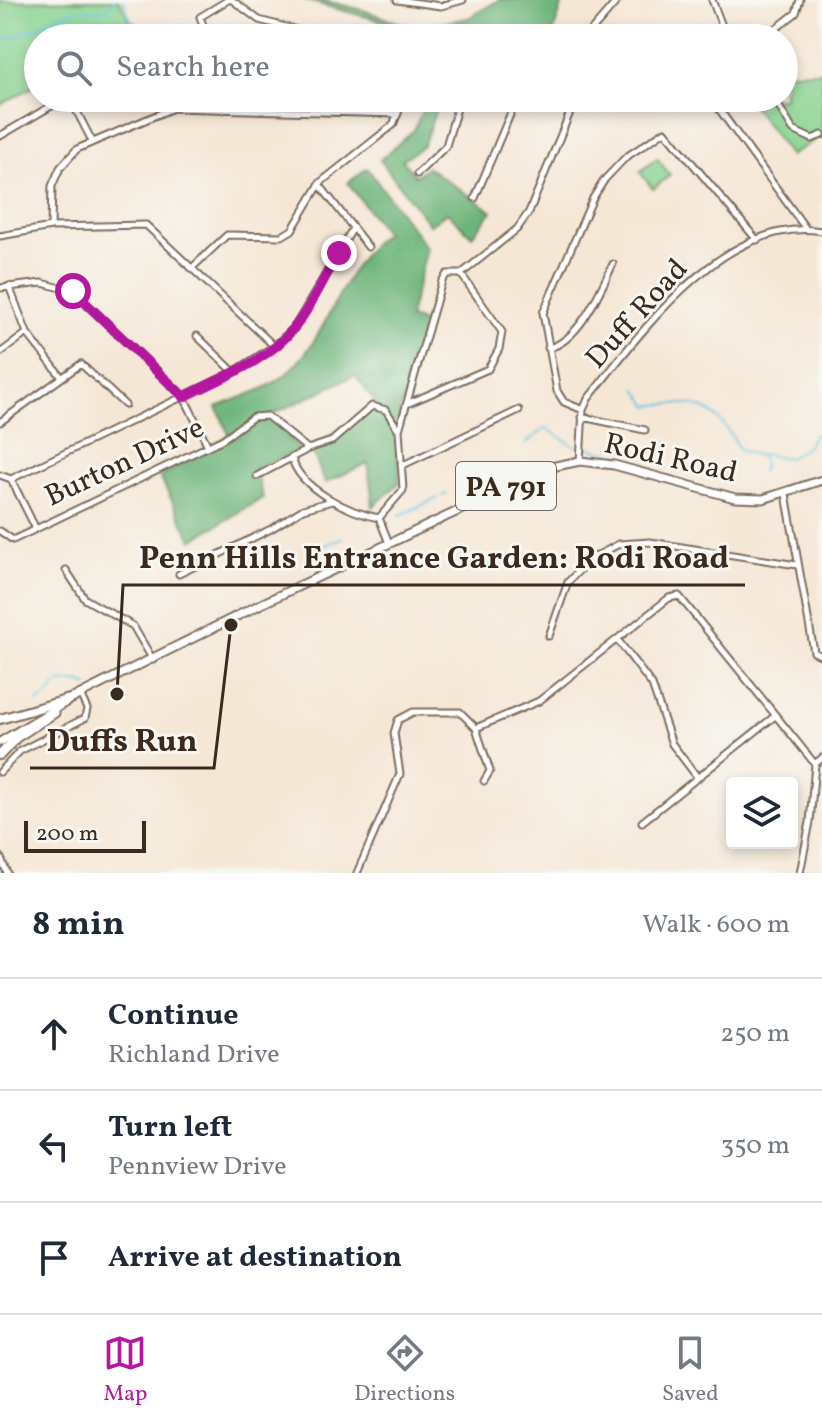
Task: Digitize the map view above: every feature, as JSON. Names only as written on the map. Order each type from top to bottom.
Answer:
[{"type":"highway","points":[[0,719],[77,697]]},
{"type":"highway","points":[[0,752],[15,739]]},
{"type":"main road","name":"Rodi Road","points":[[0,742],[77,697],[532,474],[580,461],[614,465],[735,498],[763,499],[822,480]]},
{"type":"main road","name":"Rodi Road","points":[[15,739],[77,697]]},
{"type":"street","points":[[203,24],[200,17],[230,0],[259,20],[274,24]]},
{"type":"street","points":[[397,0],[441,6],[463,0]]},
{"type":"street","points":[[597,24],[618,0]]},
{"type":"street","points":[[712,0],[721,24]]},
{"type":"street","points":[[782,24],[796,13],[800,0]]},
{"type":"street","points":[[0,136],[41,112]]},
{"type":"street","points":[[77,112],[92,141]]},
{"type":"street","points":[[51,227],[52,186],[60,168],[77,149],[163,112]]},
{"type":"street","points":[[194,266],[227,235],[282,236],[289,232],[319,184],[393,125],[398,114],[310,112]]},
{"type":"street","points":[[417,174],[446,146],[456,112]]},
{"type":"street","points":[[475,198],[511,112]]},
{"type":"street","points":[[379,518],[403,490],[399,430],[442,281],[458,273],[517,229],[529,212],[570,112]]},
{"type":"street","points":[[721,112],[806,229]]},
{"type":"street","points":[[782,112],[793,130],[812,139],[822,135]]},
{"type":"street","points":[[645,430],[583,413],[559,396],[548,348],[543,313],[593,198],[626,157],[665,131],[757,240]]},
{"type":"street","points":[[319,184],[368,247]]},
{"type":"street","points":[[0,236],[51,227],[146,225],[194,266],[274,346]]},
{"type":"street","points":[[11,479],[234,372],[274,346],[294,328],[353,228]]},
{"type":"street","name":"Duff Road","points":[[583,413],[590,397],[697,275],[726,254],[775,232],[822,231]]},
{"type":"street","points":[[548,348],[563,345],[572,334],[613,264]]},
{"type":"street","points":[[409,403],[488,369],[499,349],[502,332],[458,273]]},
{"type":"street","points":[[0,288],[42,283],[73,291],[184,397],[207,444]]},
{"type":"street","points":[[9,286],[27,333],[60,375]]},
{"type":"street","points":[[0,353],[27,333]]},
{"type":"street","points":[[197,336],[234,372]]},
{"type":"street","points":[[0,422],[60,375],[81,364],[125,405]]},
{"type":"street","points":[[257,476],[308,449],[332,441],[362,412],[377,405],[391,415],[399,430]]},
{"type":"street","points":[[401,466],[519,410]]},
{"type":"street","points":[[580,461],[583,413]]},
{"type":"street","name":"Burton Drive","points":[[0,531],[13,540],[207,444],[223,439],[253,417],[267,416],[308,449]]},
{"type":"street","points":[[292,458],[296,469],[332,501],[352,513],[379,518]]},
{"type":"street","points":[[0,475],[11,479],[35,527]]},
{"type":"street","points":[[786,494],[814,652],[822,656]]},
{"type":"street","points":[[179,574],[271,529],[303,509],[332,501]]},
{"type":"street","points":[[379,518],[389,543]]},
{"type":"street","points":[[549,636],[568,582],[589,560],[619,544],[658,543],[797,565]]},
{"type":"street","points":[[66,570],[81,596],[133,626],[153,660]]},
{"type":"street","points":[[476,728],[539,701],[669,598],[679,596],[815,764]]},
{"type":"street","points":[[617,639],[652,685],[672,744],[698,778]]},
{"type":"street","points":[[0,772],[20,751],[85,718],[87,711],[77,697]]},
{"type":"street","points":[[357,873],[400,774],[394,733],[398,720],[413,712],[460,712],[476,728],[490,771],[484,781]]},
{"type":"street","points":[[642,822],[775,716]]},
{"type":"street","points":[[800,873],[810,822],[815,764],[822,758]]},
{"type":"street","points":[[0,856],[7,873]]},
{"type":"green space","points":[[119,0],[131,24],[24,24],[24,92],[0,105],[0,1]]},
{"type":"green space","points":[[304,0],[322,0],[402,24]]},
{"type":"green space","points":[[499,0],[564,0],[556,24],[436,24],[468,18]]},
{"type":"green space","points":[[822,71],[822,135],[790,156],[757,112],[798,112],[798,72]]},
{"type":"green space","points":[[422,112],[435,112],[423,146],[402,160],[415,176],[427,167],[492,211],[472,236],[447,212],[430,225],[380,160],[414,130]]},
{"type":"green space","points":[[657,158],[670,175],[653,189],[640,172]]},
{"type":"green space","points":[[367,168],[427,248],[409,318],[426,323],[399,413],[399,483],[373,507],[368,463],[325,483],[311,448],[377,405],[355,375],[269,416],[301,450],[255,467],[263,498],[192,540],[160,477],[229,435],[217,407],[278,380],[300,360],[313,342],[356,265],[385,233],[348,183]]},
{"type":"waterway","points":[[79,10],[105,10],[114,0]]},
{"type":"waterway","points":[[123,0],[136,24]]},
{"type":"waterway","points":[[43,24],[74,10]]},
{"type":"waterway","points":[[0,39],[24,33]]},
{"type":"waterway","points":[[637,389],[649,406],[680,404],[704,409],[723,424],[739,450],[760,456]]},
{"type":"waterway","points":[[525,444],[546,428],[576,447]]},
{"type":"waterway","points":[[761,472],[764,465],[761,454],[789,458],[808,446],[813,435],[822,435]]},
{"type":"waterway","points":[[585,447],[617,455]]},
{"type":"waterway","points":[[462,486],[466,484]]},
{"type":"waterway","points":[[442,496],[446,494]]},
{"type":"waterway","points":[[400,515],[438,498]]},
{"type":"waterway","points":[[320,563],[322,546],[342,538]]},
{"type":"waterway","points":[[232,615],[237,607]]},
{"type":"waterway","points":[[37,703],[50,694],[57,683],[78,682],[89,686]]},
{"type":"waterway","points":[[0,730],[13,723]]},
{"type":"place","name":"Duffs Run","points":[[231,625]]},
{"type":"place","name":"Penn Hills Entrance Garden: Rodi Road","points":[[117,694]]},
{"type":"route","points":[[73,291],[184,397],[234,372],[274,346],[294,328],[339,253]]}]
